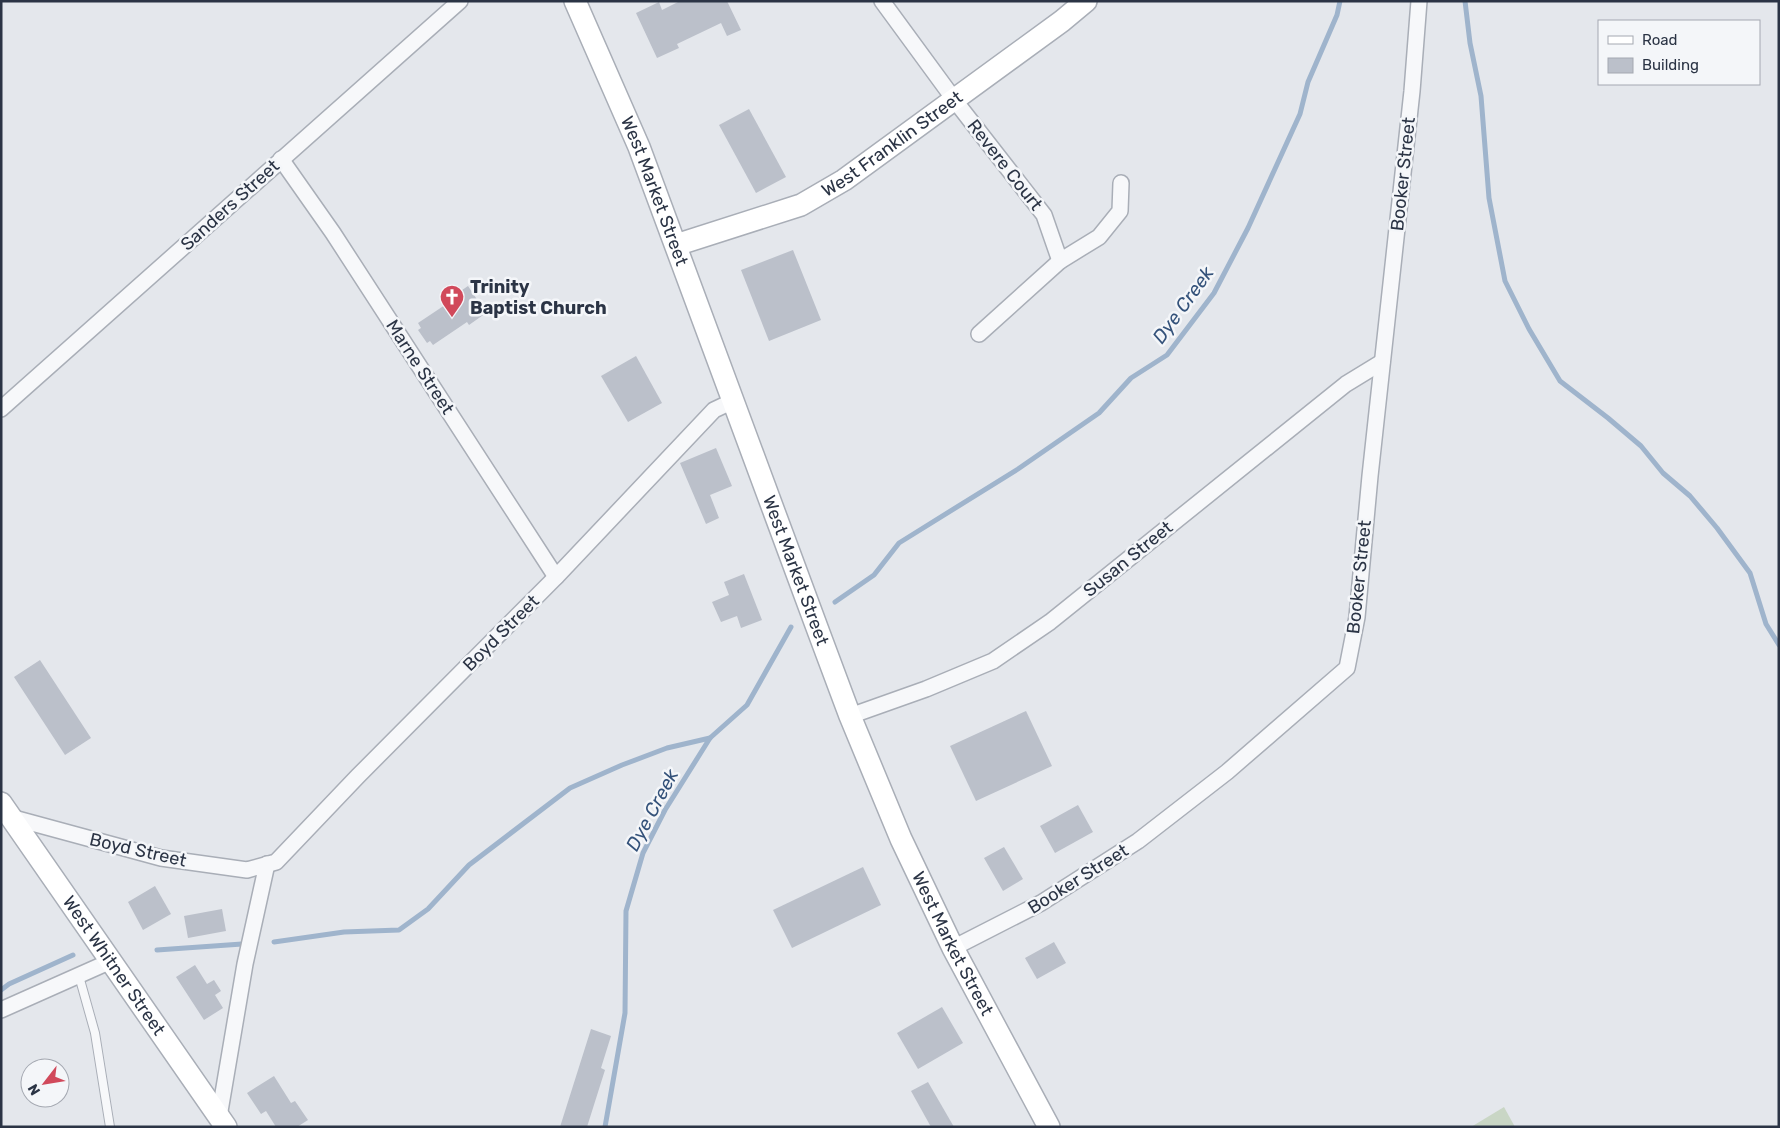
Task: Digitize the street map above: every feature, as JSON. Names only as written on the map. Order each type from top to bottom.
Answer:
[{"type":"street","name":"Sanders Street","points":[[1,409],[460,1]]},
{"type":"street","name":"West Market Street","points":[[575,1],[639,147],[850,716],[901,839],[952,948],[1049,1127]]},
{"type":"street","name":"Revere Court","points":[[882,1],[955,100],[1044,215],[1060,261]]},
{"type":"street","name":"West Franklin Street","points":[[676,245],[801,205],[844,180],[1062,22],[1086,1]]},
{"type":"street","name":"Booker Street","points":[[952,948],[1042,903],[1138,841],[1227,772],[1347,668],[1357,617],[1370,476],[1412,91],[1419,1]]},
{"type":"street","name":"Marne Street","points":[[281,159],[334,233],[374,298],[556,577]]},
{"type":"street","points":[[979,334],[1060,261],[1098,236],[1120,211],[1121,183]]},
{"type":"street","name":"Susan Street","points":[[850,716],[926,689],[993,660],[1050,622],[1346,384],[1382,362]]},
{"type":"street","name":"Boyd Street","points":[[6,810],[161,858],[247,870],[276,862],[358,776],[556,577],[714,410],[733,401]]},
{"type":"street","name":"West Whitner Street","points":[[6,810],[222,1122]]},
{"type":"street","points":[[222,1122],[245,964],[267,864]]},
{"type":"street","points":[[1,1010],[111,961]]},
{"type":"lane","points":[[79,976],[95,1033],[110,1127]]},
{"type":"green space","points":[[1504,1107],[1515,1127],[1471,1127]]},
{"type":"building","points":[[680,1],[727,1],[741,30],[727,36],[721,23],[677,44],[679,48],[657,58],[636,13],[659,2],[662,10]]},
{"type":"building","points":[[749,109],[786,177],[756,193],[719,125]]},
{"type":"building","points":[[793,250],[821,320],[769,341],[741,270]]},
{"type":"building","name":"Trinity Baptist Church","points":[[468,286],[486,313],[469,325],[467,322],[433,345],[430,341],[427,343],[418,330],[421,328],[418,323],[451,301],[449,299]]},
{"type":"building","points":[[636,356],[662,403],[628,422],[601,376]]},
{"type":"building","points":[[716,448],[732,486],[710,495],[719,518],[706,524],[680,463]]},
{"type":"building","points":[[744,574],[762,620],[741,628],[737,616],[721,622],[712,602],[729,595],[724,582]]},
{"type":"building","points":[[40,660],[91,738],[65,755],[14,677]]},
{"type":"building","points":[[1026,711],[1052,766],[976,801],[950,746]]},
{"type":"building","points":[[1078,805],[1093,832],[1055,853],[1040,826]]},
{"type":"building","points":[[1004,847],[1023,879],[1003,891],[984,858]]},
{"type":"building","points":[[863,867],[881,905],[792,948],[773,910]]},
{"type":"building","points":[[155,886],[171,914],[143,930],[128,902]]},
{"type":"building","points":[[222,909],[226,931],[188,938],[184,916]]},
{"type":"building","points":[[1054,942],[1066,963],[1037,979],[1025,958]]},
{"type":"building","points":[[195,965],[207,984],[214,980],[221,991],[215,995],[223,1008],[204,1020],[176,977]]},
{"type":"building","points":[[942,1007],[963,1043],[918,1069],[897,1033]]},
{"type":"building","points":[[591,1029],[611,1036],[601,1068],[605,1070],[587,1127],[560,1127]]},
{"type":"building","points":[[274,1076],[291,1103],[295,1101],[308,1120],[297,1127],[276,1127],[266,1111],[261,1114],[247,1093]]},
{"type":"building","points":[[928,1082],[954,1127],[931,1127],[911,1091]]},
{"type":"waterway","name":"Dye Creek","points":[[835,602],[874,575],[899,543],[1018,469],[1099,413],[1131,378],[1167,355],[1214,293],[1248,228],[1300,114],[1308,82],[1337,15],[1340,1]]},
{"type":"waterway","points":[[1465,1],[1470,43],[1481,96],[1489,198],[1505,281],[1529,329],[1560,381],[1641,446],[1663,473],[1690,496],[1717,528],[1750,573],[1766,624],[1779,645]]},
{"type":"waterway","name":"Dye Creek","points":[[605,1127],[625,1013],[626,911],[643,853],[665,810],[710,738],[747,705],[791,627]]},
{"type":"waterway","points":[[274,942],[344,932],[399,930],[428,909],[469,865],[570,788],[667,748],[710,738]]},
{"type":"waterway","points":[[157,950],[242,944]]},
{"type":"waterway","points":[[1,990],[9,984],[73,955]]},
{"type":"place","name":"Trinity Baptist Church","points":[[452,318]]}]
